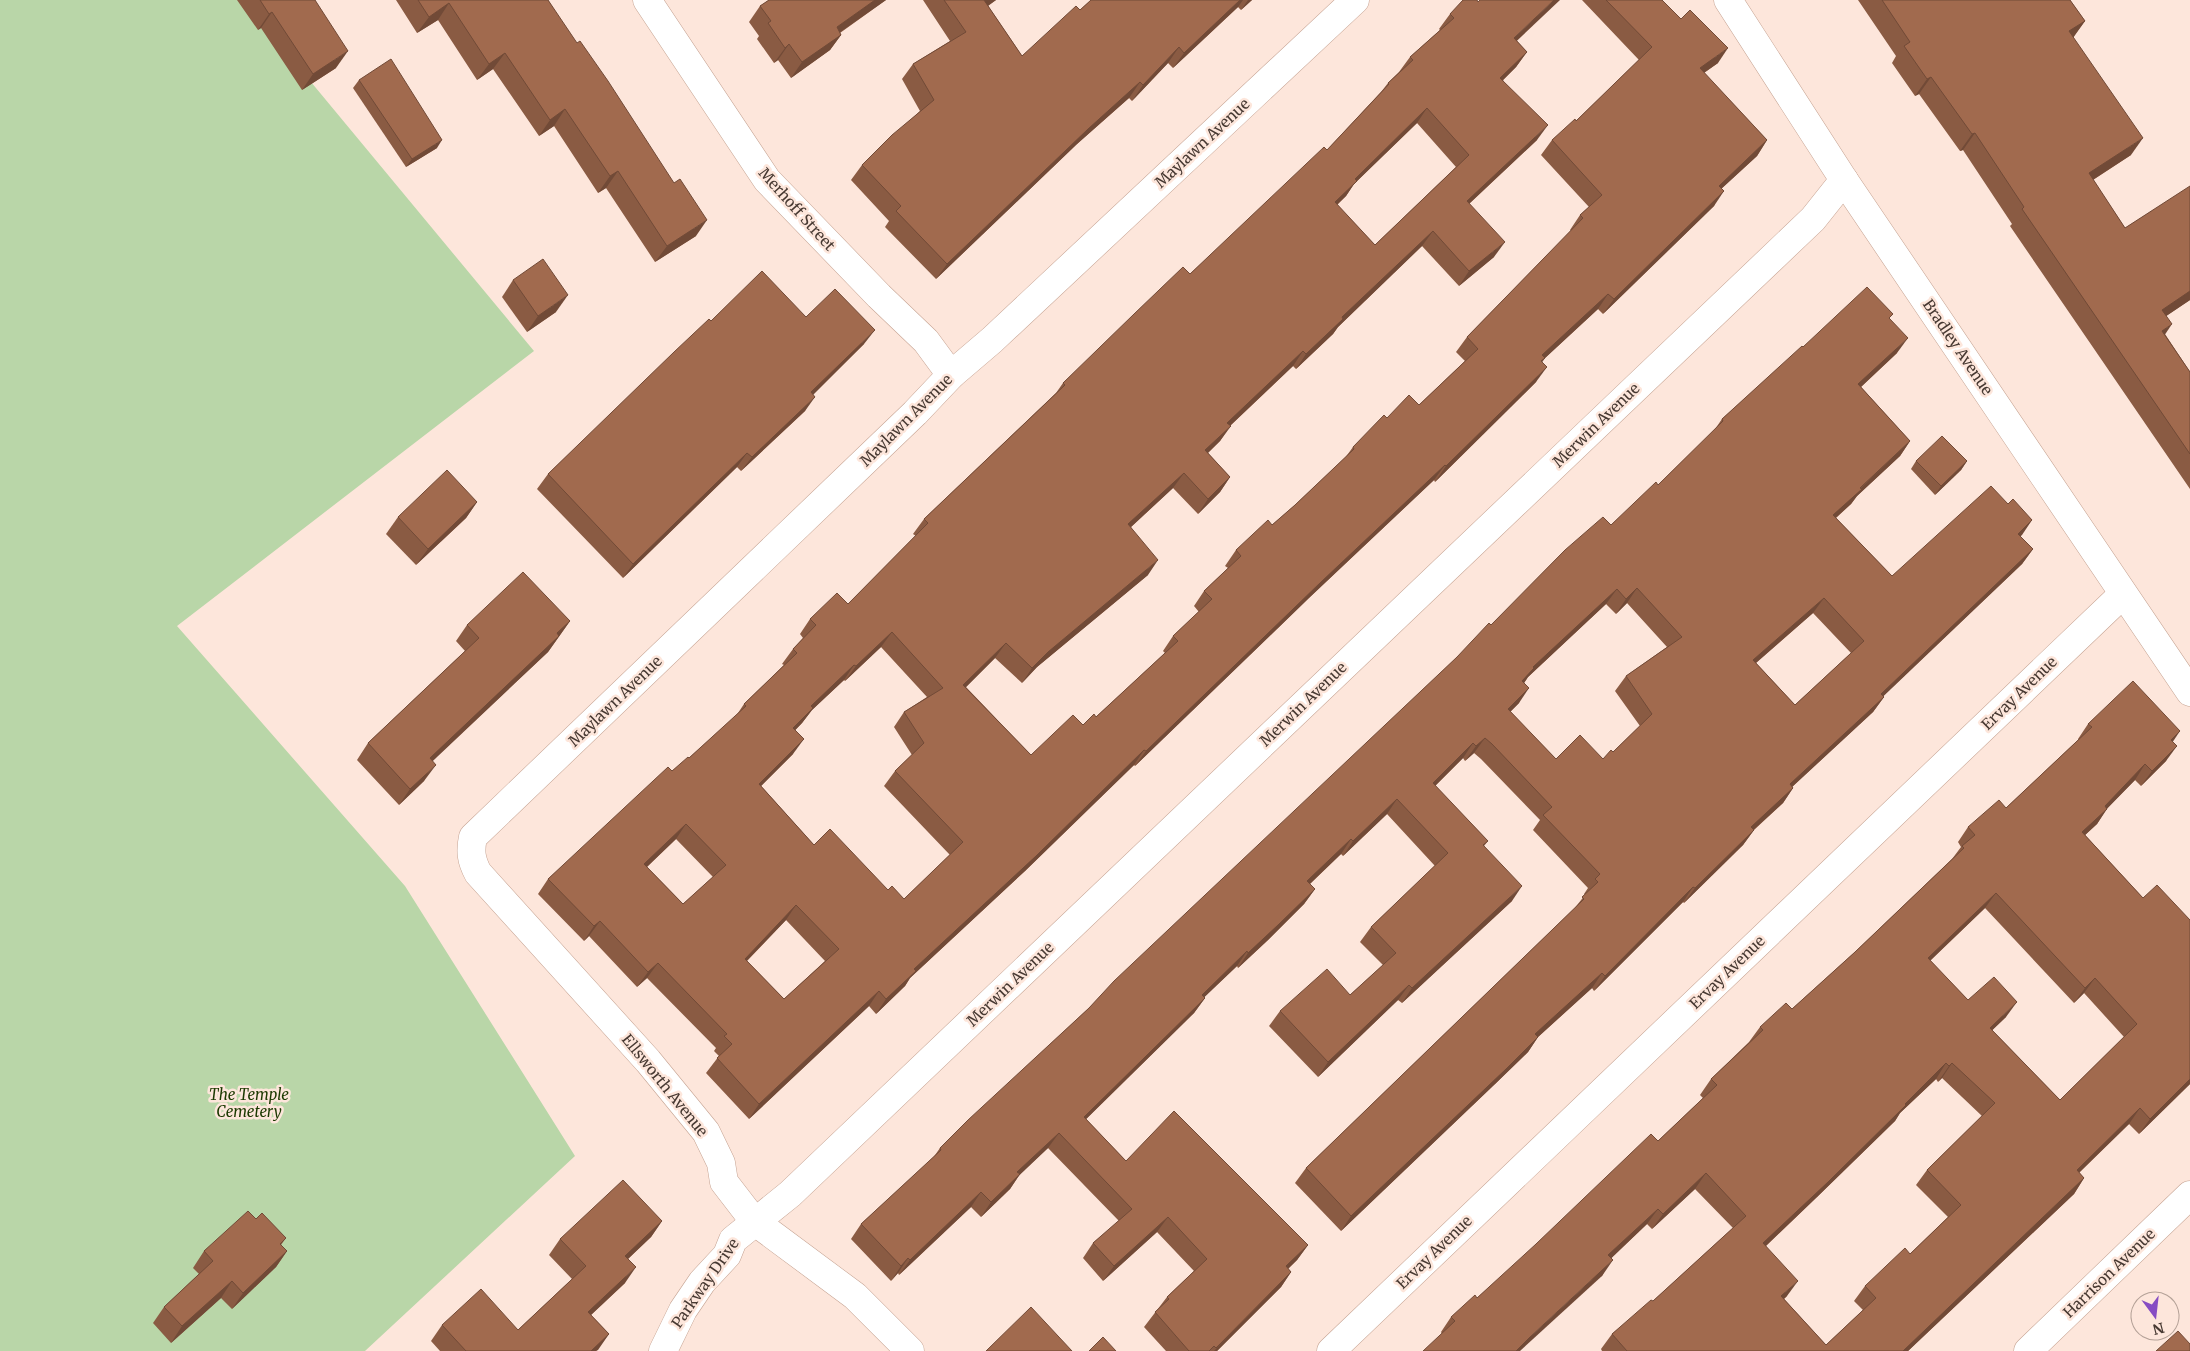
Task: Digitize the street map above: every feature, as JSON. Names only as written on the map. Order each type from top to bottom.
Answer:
[{"type":"street","name":"Merhoff Street","points":[[647,0],[767,180],[878,296],[926,341],[951,375]]},
{"type":"street","name":"Maylawn Avenue","points":[[470,850],[473,838],[915,413],[951,375],[992,340],[1355,0]]},
{"type":"street","name":"Bradley Avenue","points":[[1728,0],[1844,180],[2190,692]]},
{"type":"street","name":"Merwin Avenue","points":[[754,1221],[790,1194],[1813,218],[1844,180]]},
{"type":"street","name":"Ervay Avenue","points":[[1330,1351],[2123,594]]},
{"type":"street","name":"Ellsworth Avenue","points":[[470,850],[472,862],[478,873],[648,1061],[706,1132],[721,1163],[724,1182],[754,1221],[855,1296],[910,1351]]},
{"type":"street","name":"Harrison Avenue","points":[[2028,1351],[2190,1195]]},
{"type":"street","name":"Parkway Drive","points":[[663,1351],[692,1296],[727,1255],[733,1240],[754,1221]]},
{"type":"green space","name":"The Temple Cemetery","points":[[0,0],[243,0],[534,351],[177,626],[405,886],[575,1156],[365,1351],[0,1351]]},
{"type":"building","points":[[260,0],[315,0],[348,51],[313,74],[272,12],[269,14]]},
{"type":"building","points":[[418,0],[548,0],[577,43],[580,41],[608,81],[674,183],[680,179],[707,220],[667,246],[618,171],[610,176],[565,109],[550,120],[505,53],[489,64],[449,3],[429,17]]},
{"type":"building","points":[[769,0],[875,0],[837,27],[841,35],[802,62],[789,44],[785,48],[768,23],[771,21],[760,6]]},
{"type":"building","points":[[944,0],[984,0],[1022,56],[1076,6],[1080,10],[1091,0],[1240,0],[1184,53],[1179,47],[1143,85],[1140,82],[947,264],[896,211],[901,206],[862,165],[892,135],[934,100],[913,64],[966,32]]},
{"type":"building","points":[[1463,0],[1477,0],[1478,2],[1480,0],[1554,0],[1514,38],[1527,52],[1500,78],[1548,125],[1467,201],[1505,242],[1469,271],[1433,231],[1342,317],[1343,319],[1306,354],[1303,351],[1227,423],[1231,426],[1205,450],[1230,477],[1208,499],[1184,473],[1128,524],[1158,560],[1048,652],[1032,668],[1006,643],[963,685],[1031,755],[1073,715],[1083,725],[1094,714],[1096,717],[1178,641],[1173,636],[1212,599],[1204,591],[1241,556],[1236,550],[1268,520],[1272,525],[1295,505],[1354,449],[1353,447],[1384,415],[1387,418],[1409,395],[1419,405],[1478,349],[1467,337],[1583,218],[1580,215],[1602,195],[1552,140],[1575,119],[1576,121],[1652,47],[1606,0],[1662,0],[1681,19],[1690,10],[1728,48],[1700,68],[1767,140],[1719,186],[1724,191],[1614,299],[1608,294],[1542,355],[1545,358],[1541,361],[1547,367],[1446,466],[1321,582],[1146,751],[1144,750],[1036,856],[914,969],[916,971],[886,999],[879,991],[759,1104],[717,1058],[732,1044],[724,1036],[727,1034],[658,963],[648,972],[600,921],[594,926],[548,879],[668,767],[672,771],[689,758],[746,706],[744,704],[797,653],[793,649],[816,625],[810,619],[837,593],[848,604],[928,523],[924,519],[1065,385],[1063,383],[1183,267],[1190,274],[1324,147],[1327,150],[1388,83],[1413,60],[1410,57],[1454,18],[1450,14]],"holes":[[[1427,108],[1469,155],[1375,245],[1335,202],[1357,181],[1355,179]],[[892,632],[943,688],[904,712],[924,743],[895,771],[963,842],[904,899],[892,886],[888,890],[830,829],[814,845],[759,784],[804,739],[793,728],[813,708],[811,706],[854,665],[856,666]],[[686,824],[726,865],[683,904],[644,864]],[[796,905],[839,949],[784,999],[745,959]]]},
{"type":"building","points":[[1882,0],[2070,0],[2085,21],[2069,31],[2143,138],[2089,173],[2125,228],[2190,186],[2190,291],[2162,310],[2172,324],[2162,331],[2190,372],[2190,454],[2022,209],[2024,207],[1975,133],[1972,134],[1931,77],[1927,79],[1904,46],[1910,42]]},
{"type":"building","points":[[391,59],[442,140],[412,159],[359,80]]},
{"type":"building","points":[[543,259],[568,295],[538,316],[513,280]]},
{"type":"building","points":[[762,271],[806,317],[835,289],[875,330],[811,392],[815,397],[752,457],[747,453],[633,564],[548,474],[674,352],[709,319],[711,321]]},
{"type":"building","points":[[1867,287],[1893,314],[1889,318],[1908,338],[1858,384],[1910,441],[1833,515],[1892,576],[1991,486],[2008,504],[2013,499],[2032,520],[2018,534],[2033,549],[1881,694],[1884,697],[1790,784],[1793,788],[1751,827],[1754,830],[1695,888],[1693,887],[1605,976],[1602,973],[1535,1034],[1538,1037],[1506,1069],[1351,1216],[1306,1168],[1584,899],[1582,897],[1598,882],[1595,879],[1600,874],[1543,815],[1552,807],[1492,744],[1485,738],[1476,746],[1473,743],[1433,783],[1488,841],[1483,845],[1522,886],[1412,988],[1409,985],[1328,1062],[1280,1011],[1327,969],[1350,995],[1396,953],[1371,927],[1448,853],[1397,799],[1307,881],[1315,889],[1202,995],[1205,998],[1084,1117],[1126,1161],[1174,1111],[1308,1245],[1286,1266],[1291,1272],[1216,1348],[1214,1346],[1209,1351],[1189,1351],[1155,1312],[1169,1299],[1167,1297],[1207,1259],[1168,1217],[1114,1266],[1093,1243],[1132,1209],[1059,1133],[1017,1172],[1020,1174],[991,1202],[981,1192],[910,1260],[908,1258],[901,1266],[861,1224],[941,1150],[940,1148],[968,1120],[1089,1008],[1114,981],[1457,657],[1489,623],[1491,625],[1565,550],[1603,517],[1611,525],[1656,482],[1658,485],[1723,421],[1722,419]],"holes":[[[1637,588],[1682,637],[1626,676],[1652,714],[1613,752],[1611,750],[1603,759],[1580,735],[1556,759],[1508,709],[1529,688],[1522,681],[1533,667],[1617,589],[1626,599]],[[1824,598],[1864,641],[1795,705],[1753,660]]]},
{"type":"building","points":[[1942,436],[1967,461],[1941,486],[1916,461]]},
{"type":"building","points":[[447,470],[477,502],[428,549],[398,517]]},
{"type":"building","points":[[523,572],[570,621],[557,633],[559,636],[430,758],[436,765],[410,789],[368,743],[479,638],[467,625]]},
{"type":"building","points":[[2133,681],[2180,731],[2171,740],[2177,746],[2152,771],[2145,764],[2105,806],[2107,809],[2082,832],[2143,898],[2157,885],[2190,920],[2190,1079],[2150,1119],[2140,1108],[2077,1170],[2084,1178],[1903,1351],[1627,1351],[1612,1334],[1651,1300],[1653,1301],[1746,1216],[1706,1173],[1663,1214],[1658,1209],[1608,1255],[1613,1260],[1516,1351],[1423,1351],[1455,1321],[1451,1317],[1475,1295],[1477,1298],[1651,1134],[1658,1141],[1717,1085],[1711,1079],[1763,1030],[1760,1027],[1786,1003],[1792,1009],[1855,952],[1964,848],[1962,846],[1975,835],[1968,827],[1999,800],[2006,808],[2092,727],[2088,724]],"holes":[[[1996,893],[2085,988],[2095,978],[2137,1024],[2060,1100],[1990,1028],[2017,1002],[1994,977],[1968,1000],[1928,958]],[[1946,1063],[1949,1066],[1952,1063],[1995,1103],[1927,1170],[1961,1205],[1910,1254],[1905,1248],[1865,1286],[1876,1298],[1826,1345],[1781,1296],[1798,1281],[1763,1243],[1828,1182]]]},
{"type":"building","points":[[623,1180],[662,1221],[625,1256],[636,1267],[588,1312],[609,1334],[591,1351],[466,1351],[442,1325],[481,1289],[518,1330],[586,1266],[560,1239]]},
{"type":"building","points":[[248,1211],[256,1219],[262,1213],[286,1238],[280,1244],[287,1251],[243,1293],[232,1281],[182,1326],[164,1307],[213,1261],[204,1251]]},
{"type":"building","points":[[1031,1307],[1072,1351],[986,1351]]},
{"type":"building","points":[[2180,1333],[2190,1344],[2190,1351],[2156,1351],[2167,1341],[2180,1341]]},
{"type":"building","points":[[1103,1337],[1116,1351],[1089,1351]]}]
